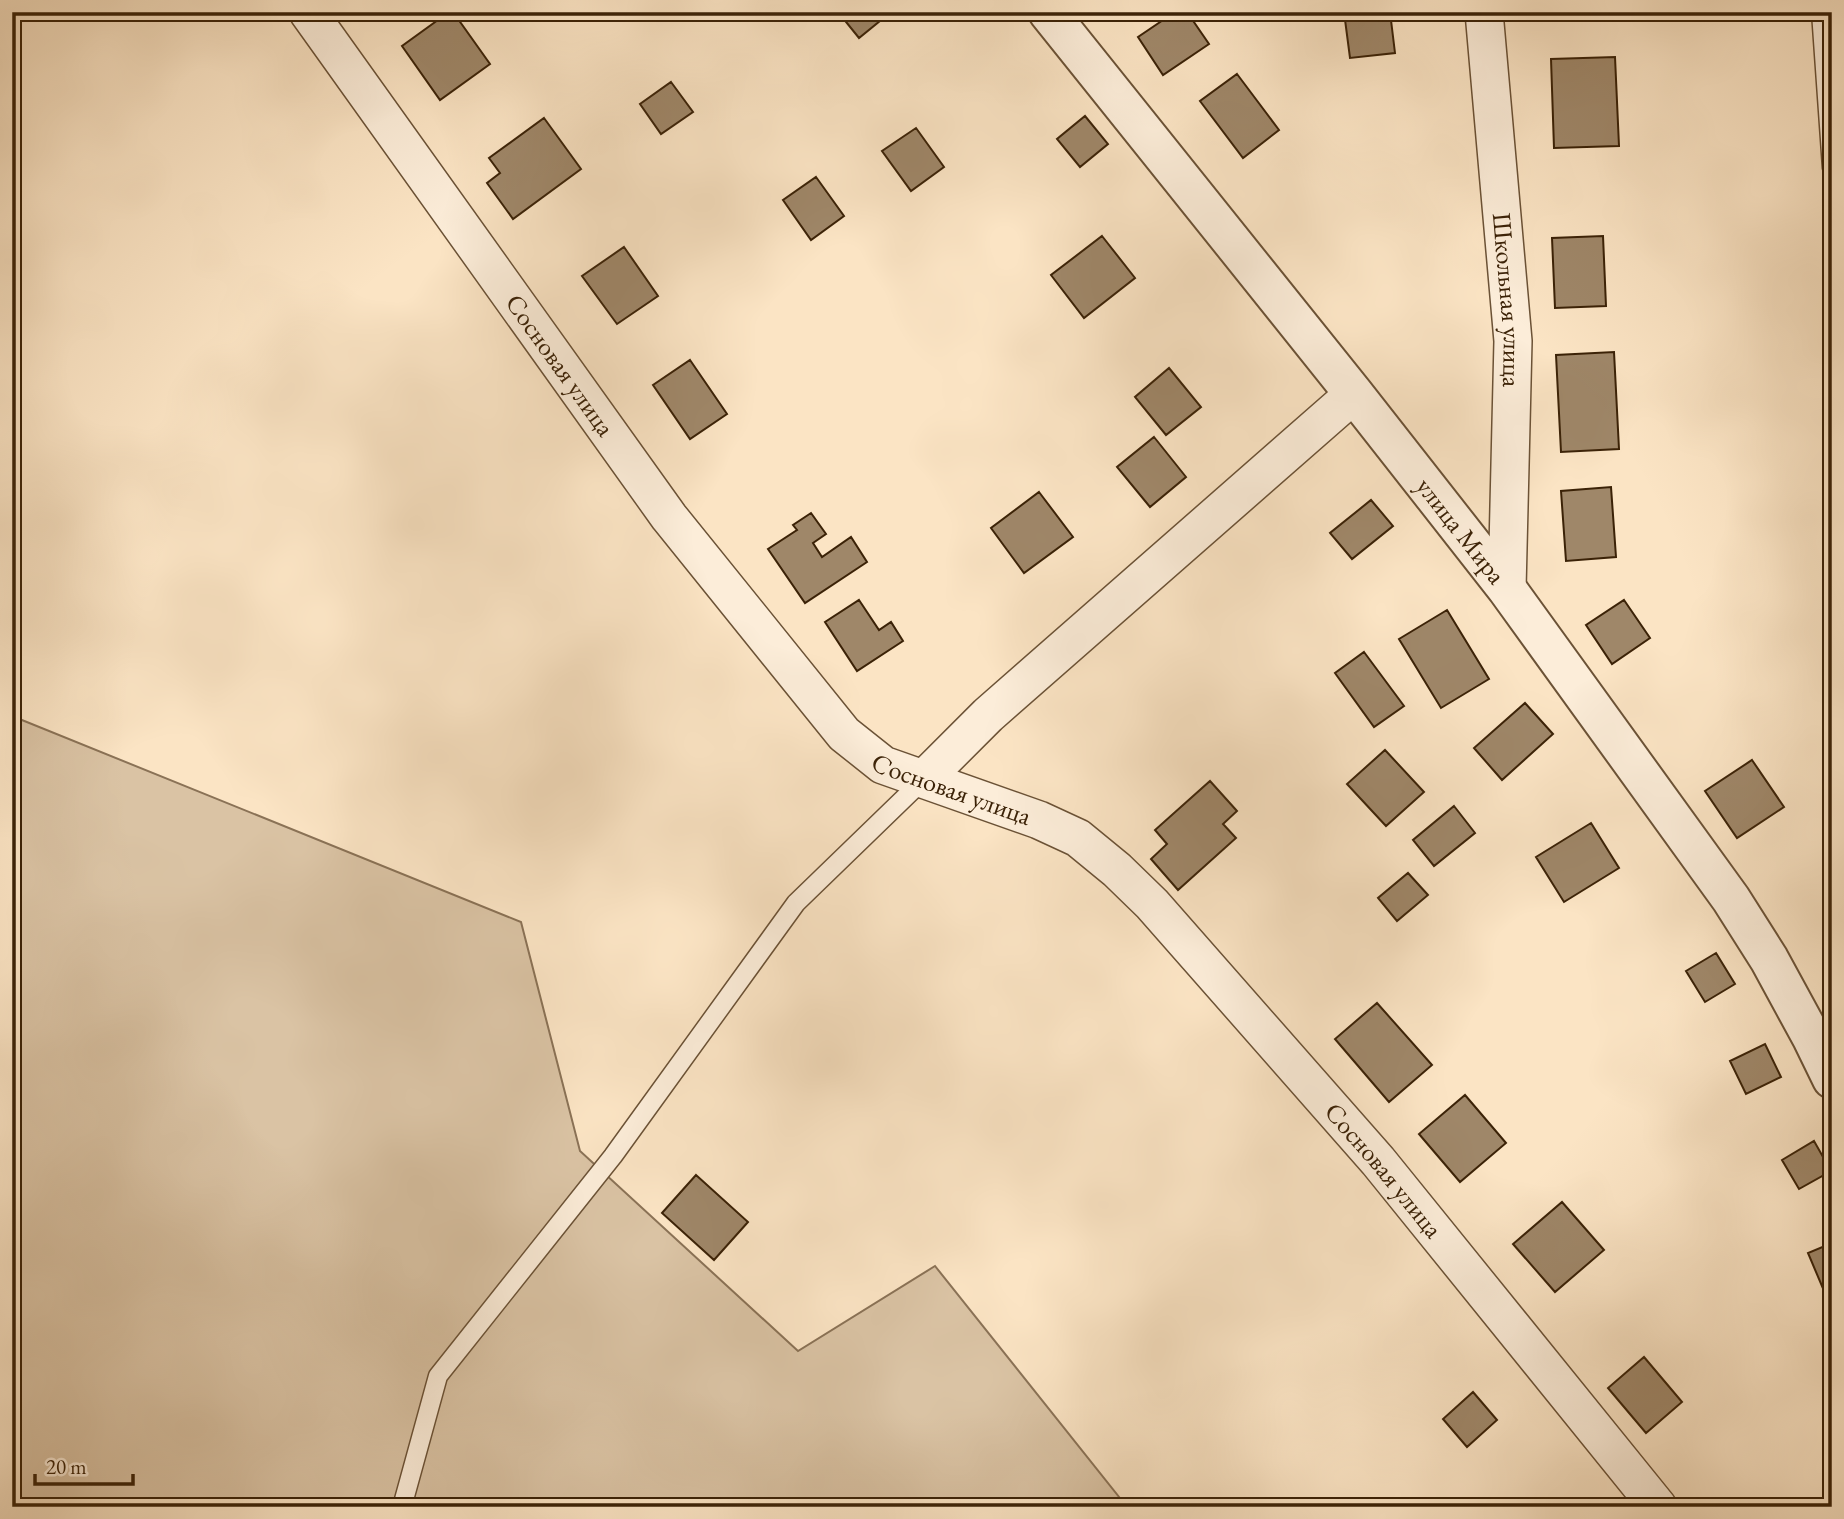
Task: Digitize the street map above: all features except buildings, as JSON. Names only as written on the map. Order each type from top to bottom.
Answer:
[{"type":"street","name":"Сосновая улица","points":[[308,12],[669,517],[844,734],[883,765],[1039,820],[1078,838],[1153,904],[1378,1161],[1658,1507]]},
{"type":"street","name":"улица Мира","points":[[1048,12],[1507,589],[1731,899],[1769,959],[1832,1079]]},
{"type":"street","name":"Школьная улица","points":[[1483,12],[1513,341],[1507,589]]},
{"type":"street","points":[[924,779],[988,715],[1354,394]]},
{"type":"lane","points":[[1821,12],[1832,168]]},
{"type":"lane","points":[[402,1507],[438,1376],[613,1156],[796,903],[924,779]]},
{"type":"shaded area","points":[[12,716],[521,922],[580,1151],[798,1351],[935,1266],[1127,1507],[12,1507]]}]
